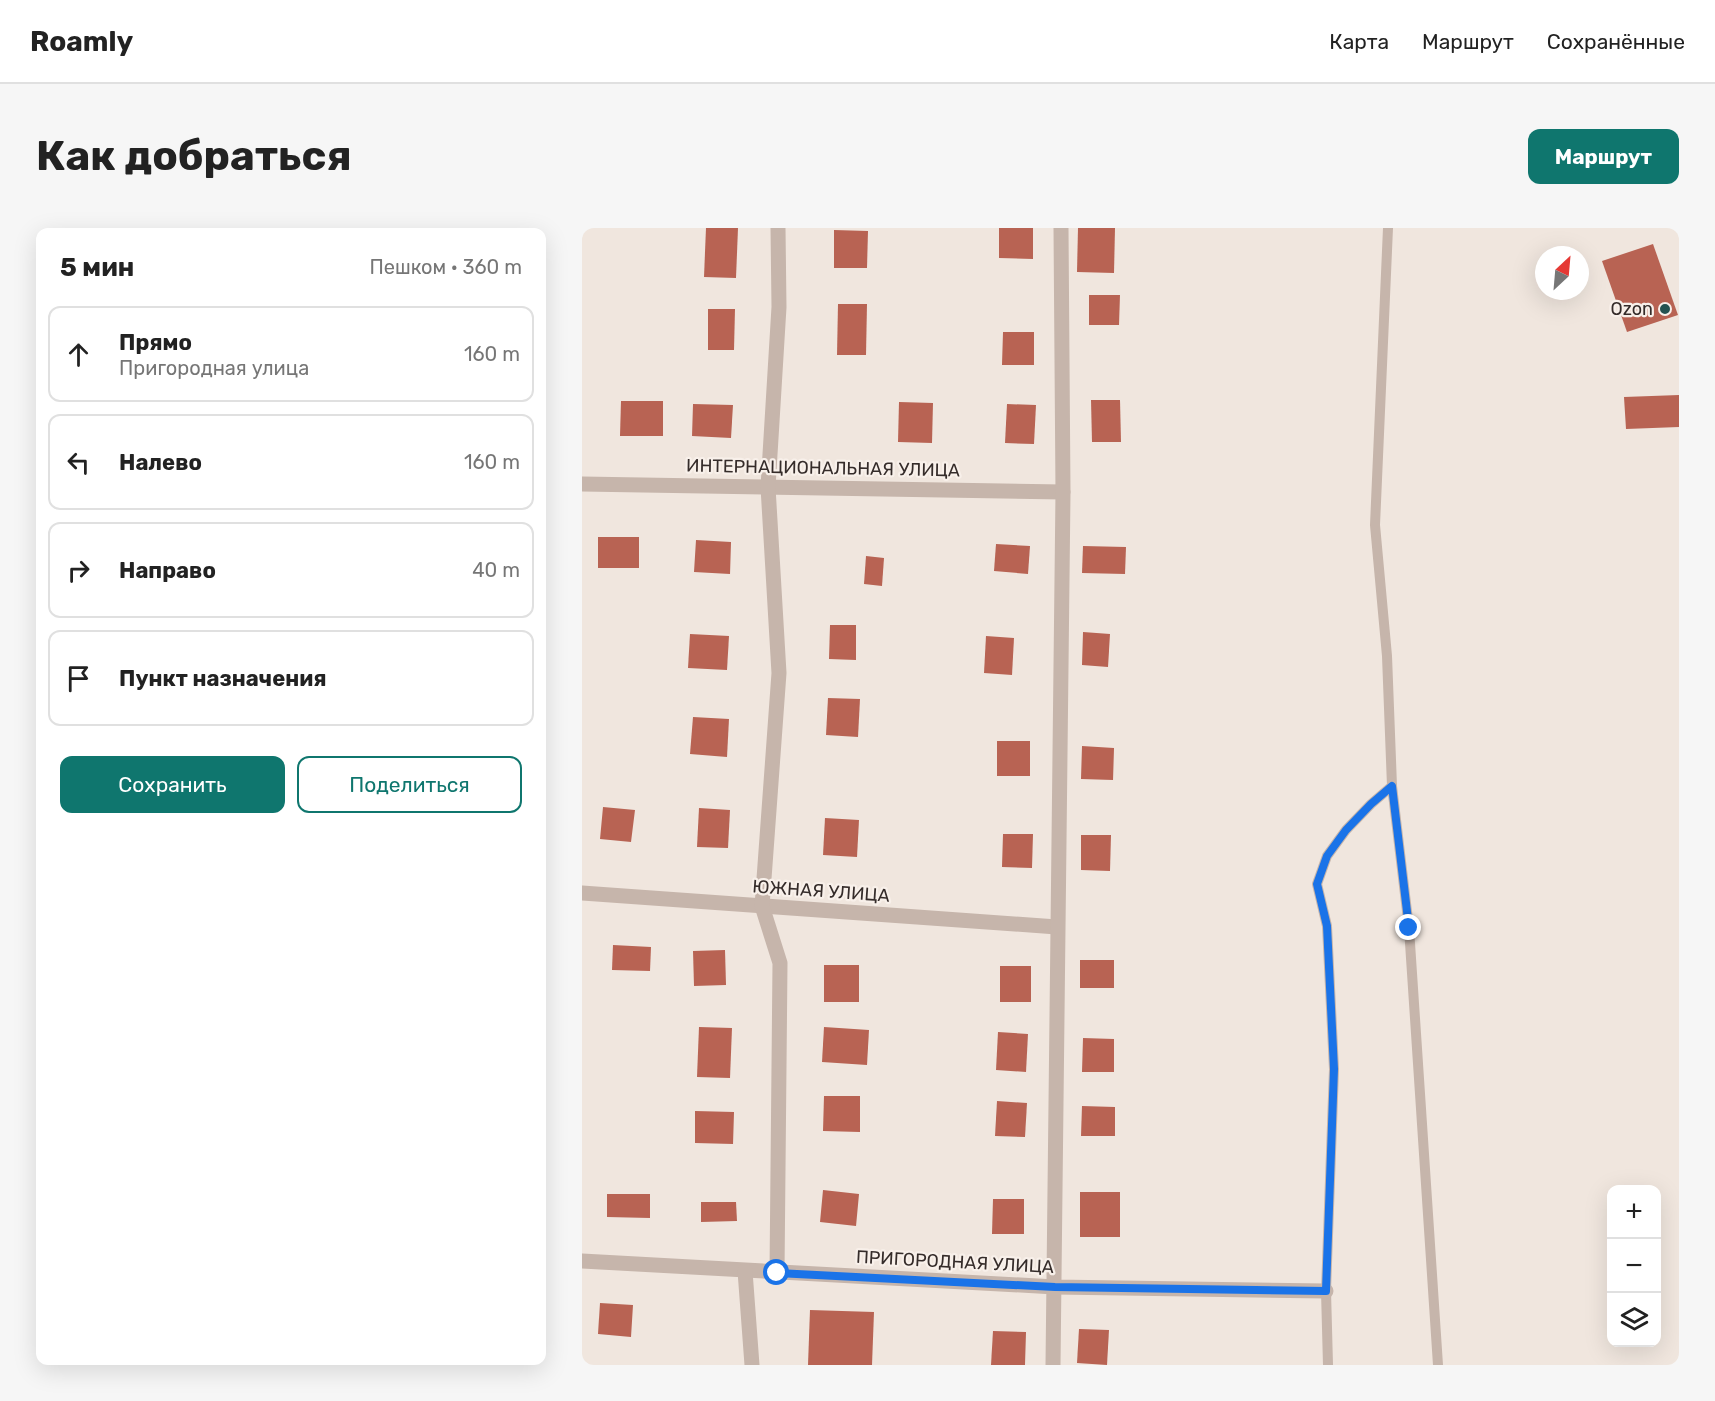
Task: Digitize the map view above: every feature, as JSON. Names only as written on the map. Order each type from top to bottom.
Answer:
[{"type":"street","points":[[777,1273],[780,963],[762,906],[779,673],[768,487],[779,308],[778,228]]},
{"type":"street","points":[[1053,1365],[1063,492],[1061,228]]},
{"type":"street","name":"ИНТЕРНАЦИОНАЛЬНАЯ УЛИЦА","points":[[582,484],[1063,492]]},
{"type":"street","name":"ЮЖНАЯ УЛИЦА","points":[[582,893],[1057,927]]},
{"type":"street","name":"ПРИГОРОДНАЯ УЛИЦА","points":[[582,1260],[777,1273],[1055,1287],[1326,1291]]},
{"type":"street","points":[[745,1271],[752,1365]]},
{"type":"lane","points":[[1388,228],[1375,525],[1387,656],[1392,786],[1409,928],[1438,1365]]},
{"type":"lane","points":[[1328,1365],[1326,1291],[1334,1069],[1327,926],[1317,884],[1327,856],[1346,830],[1392,786]]},
{"type":"building","points":[[706,228],[738,228],[736,278],[704,277]]},
{"type":"building","points":[[999,228],[1033,228],[1033,259],[999,258]]},
{"type":"building","points":[[1078,228],[1115,228],[1114,273],[1077,272]]},
{"type":"building","points":[[834,230],[868,231],[867,268],[834,268]]},
{"type":"building","points":[[1653,244],[1678,315],[1627,332],[1602,261]]},
{"type":"building","points":[[1089,295],[1120,295],[1119,325],[1089,325]]},
{"type":"building","points":[[838,304],[867,304],[866,355],[837,355]]},
{"type":"building","points":[[708,309],[735,309],[734,350],[708,350]]},
{"type":"building","points":[[1003,332],[1034,332],[1034,365],[1002,365]]},
{"type":"building","points":[[1679,395],[1679,427],[1626,429],[1624,397]]},
{"type":"building","points":[[1091,400],[1120,400],[1121,442],[1092,442]]},
{"type":"building","points":[[621,401],[663,401],[663,436],[620,436]]},
{"type":"building","points":[[899,402],[933,403],[932,443],[898,442]]},
{"type":"building","points":[[693,404],[733,405],[731,438],[692,436]]},
{"type":"building","points":[[1007,404],[1036,405],[1034,444],[1005,443]]},
{"type":"building","points":[[598,537],[639,537],[639,568],[598,568]]},
{"type":"building","points":[[696,540],[731,542],[730,574],[694,572]]},
{"type":"building","points":[[996,544],[1030,546],[1028,574],[994,571]]},
{"type":"building","points":[[1083,546],[1126,547],[1125,574],[1082,573]]},
{"type":"building","points":[[866,556],[884,558],[882,586],[864,584]]},
{"type":"building","points":[[830,625],[856,625],[856,660],[829,659]]},
{"type":"building","points":[[1083,632],[1110,634],[1108,667],[1082,665]]},
{"type":"building","points":[[690,634],[729,636],[727,670],[688,668]]},
{"type":"building","points":[[986,636],[1014,638],[1012,675],[984,673]]},
{"type":"building","points":[[828,698],[860,699],[858,737],[826,735]]},
{"type":"building","points":[[693,717],[729,719],[727,757],[690,754]]},
{"type":"building","points":[[997,741],[1030,741],[1030,776],[997,776]]},
{"type":"building","points":[[1082,746],[1114,748],[1113,780],[1081,779]]},
{"type":"building","points":[[603,807],[635,810],[631,842],[600,839]]},
{"type":"building","points":[[699,808],[730,810],[728,848],[697,847]]},
{"type":"building","points":[[825,818],[859,820],[857,857],[823,855]]},
{"type":"building","points":[[1003,834],[1033,834],[1032,868],[1002,867]]},
{"type":"building","points":[[1081,835],[1111,835],[1110,871],[1081,870]]},
{"type":"building","points":[[613,945],[651,947],[650,971],[612,970]]},
{"type":"building","points":[[725,950],[726,985],[694,986],[693,951]]},
{"type":"building","points":[[1080,960],[1114,960],[1114,988],[1080,988]]},
{"type":"building","points":[[824,965],[859,965],[859,1002],[824,1002]]},
{"type":"building","points":[[1000,966],[1031,966],[1031,1002],[1000,1002]]},
{"type":"building","points":[[699,1027],[732,1028],[730,1078],[697,1077]]},
{"type":"building","points":[[824,1027],[869,1030],[867,1065],[822,1062]]},
{"type":"building","points":[[998,1032],[1028,1034],[1026,1072],[996,1070]]},
{"type":"building","points":[[1083,1038],[1114,1039],[1114,1072],[1082,1072]]},
{"type":"building","points":[[824,1096],[860,1096],[860,1132],[823,1131]]},
{"type":"building","points":[[997,1101],[1027,1103],[1025,1137],[995,1136]]},
{"type":"building","points":[[1082,1106],[1115,1107],[1115,1136],[1081,1136]]},
{"type":"building","points":[[695,1111],[734,1112],[733,1144],[695,1143]]},
{"type":"building","points":[[823,1190],[859,1194],[856,1226],[820,1222]]},
{"type":"building","points":[[1080,1192],[1120,1192],[1120,1237],[1080,1237]]},
{"type":"building","points":[[607,1194],[650,1194],[650,1218],[607,1217]]},
{"type":"building","points":[[993,1199],[1024,1199],[1024,1234],[992,1234]]},
{"type":"building","points":[[701,1202],[736,1202],[737,1221],[701,1222]]},
{"type":"building","points":[[600,1303],[633,1305],[631,1337],[598,1334]]},
{"type":"building","points":[[810,1310],[874,1312],[872,1365],[808,1365]]},
{"type":"building","points":[[1079,1329],[1109,1330],[1107,1365],[1077,1363]]},
{"type":"building","points":[[993,1331],[1026,1332],[1025,1365],[991,1365]]},
{"type":"place","name":"Ozon","points":[[1665,309]]},
{"type":"route","points":[[777,1273],[1055,1287],[1326,1291],[1334,1069],[1327,926],[1317,884],[1327,856],[1346,830],[1392,786],[1409,928]]}]
